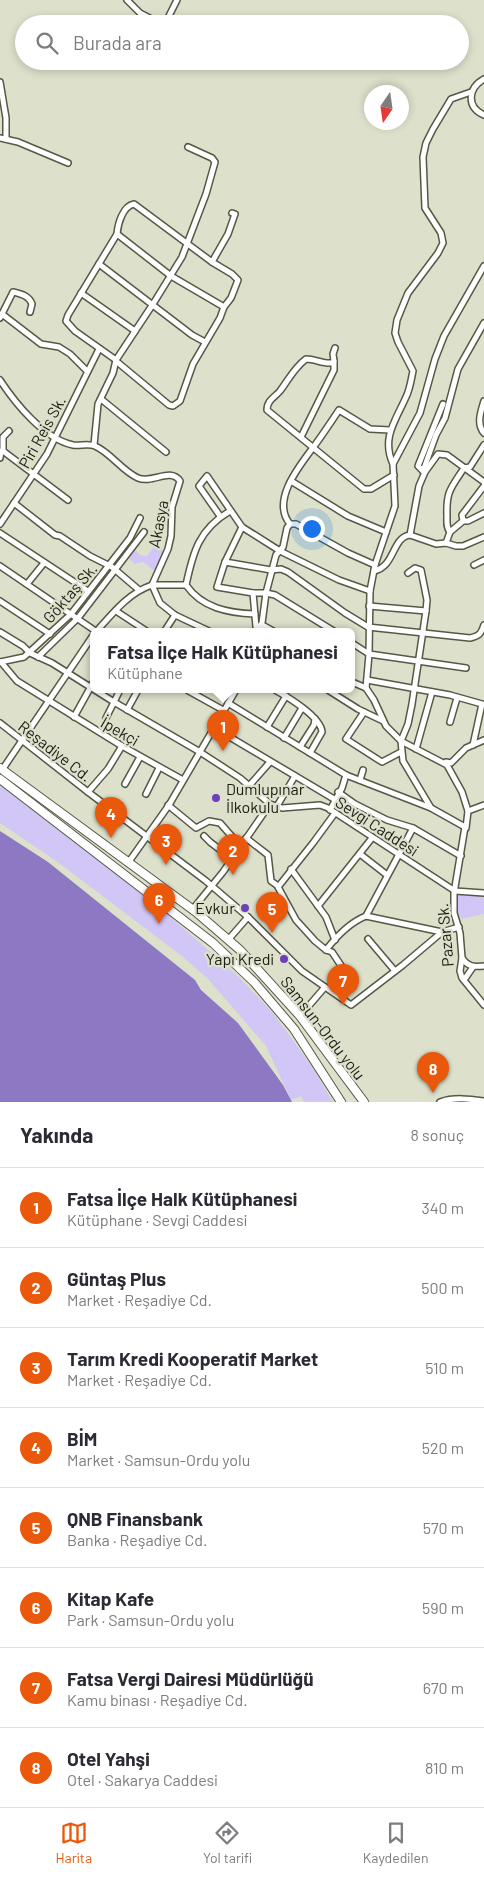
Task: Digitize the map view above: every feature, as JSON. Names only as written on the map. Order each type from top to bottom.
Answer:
[{"type":"highway","name":"Samsun-Ordu yolu","points":[[1,769],[192,910],[240,950],[300,1016],[364,1102]]},
{"type":"highway","name":"Samsun-Ordu yolu","points":[[0,779],[213,943],[254,982],[294,1029],[341,1102]]},
{"type":"street","points":[[127,0],[144,15]]},
{"type":"street","points":[[170,15],[177,0]]},
{"type":"street","points":[[366,688],[369,654],[370,590],[374,568],[395,506],[393,464],[389,455],[390,430],[407,395],[413,371],[395,333],[397,320],[408,293],[444,243],[441,233],[425,208],[423,157],[426,143],[451,99],[471,92],[484,79]]},
{"type":"street","points":[[0,82],[6,118],[3,139],[34,148],[68,162]]},
{"type":"street","points":[[471,92],[472,104],[484,115]]},
{"type":"street","points":[[0,380],[28,416],[55,438],[73,445],[94,445],[98,404],[113,373],[116,360],[171,276],[187,245],[215,162],[212,158],[188,147]]},
{"type":"street","points":[[130,204],[134,204],[187,245],[232,274],[238,280],[231,298],[224,307],[220,318],[193,364],[180,401],[173,406],[161,399],[116,360],[75,331],[66,322],[68,315],[117,234],[118,222],[127,207],[130,204]]},
{"type":"street","points":[[212,262],[228,234],[235,214],[232,213]]},
{"type":"street","points":[[117,234],[171,276],[224,307]]},
{"type":"street","points":[[99,264],[205,342]]},
{"type":"street","points":[[393,464],[420,414],[435,359],[444,336],[484,266]]},
{"type":"street","points":[[30,312],[31,300],[26,296],[13,292],[1,316],[41,344],[59,347],[70,354],[87,371]]},
{"type":"street","points":[[81,293],[135,331]]},
{"type":"street","points":[[410,535],[418,486],[436,435],[445,418],[458,369],[484,323]]},
{"type":"street","points":[[301,437],[334,370],[333,354],[335,348]]},
{"type":"street","name":"Piri Reis Sk.","points":[[0,524],[55,438],[99,349]]},
{"type":"street","points":[[334,362],[325,364],[314,359],[306,359],[293,371],[279,392],[272,398],[267,406],[267,410],[364,489],[370,489],[394,475]]},
{"type":"street","points":[[101,399],[166,452]]},
{"type":"street","points":[[484,401],[479,428],[484,433]]},
{"type":"street","points":[[424,472],[418,466],[443,404]]},
{"type":"street","points":[[290,524],[284,513],[286,492],[298,465],[339,410],[370,429],[390,430]]},
{"type":"street","points":[[0,458],[1,451],[3,451],[3,437],[9,431]]},
{"type":"street","name":"Akasya","points":[[94,445],[138,478],[153,480],[173,474],[180,480],[172,506],[171,536],[168,549],[152,585]]},
{"type":"street","points":[[450,532],[447,528],[446,499],[448,492],[464,468],[470,467],[484,445]]},
{"type":"street","points":[[3,451],[68,500]]},
{"type":"street","points":[[424,472],[438,454],[442,453],[484,482]]},
{"type":"street","points":[[220,516],[199,486],[207,476],[242,527],[280,551],[339,580],[370,590]]},
{"type":"street","points":[[291,481],[348,516],[386,532]]},
{"type":"street","points":[[463,521],[462,514],[484,486]]},
{"type":"street","points":[[14,503],[55,535],[60,536],[109,566],[139,590]]},
{"type":"street","points":[[230,511],[220,516],[197,543],[186,585],[192,594],[214,608],[233,613],[255,614]]},
{"type":"street","points":[[446,542],[450,532],[463,521],[476,518],[484,513]]},
{"type":"street","name":"Göktaş Sk.","points":[[0,662],[24,657],[30,653],[71,614],[130,538],[140,518]]},
{"type":"street","points":[[258,628],[262,623],[271,570],[276,554],[283,547],[287,528],[290,524]]},
{"type":"street","points":[[290,524],[296,524],[374,568],[385,566],[401,540],[406,536],[410,535],[436,544],[446,542],[463,546],[484,537]]},
{"type":"street","points":[[242,527],[225,562],[217,587],[253,593],[266,592],[284,600],[329,628]]},
{"type":"street","name":"Göktaş Sk.","points":[[38,657],[78,618],[144,532]]},
{"type":"street","points":[[0,533],[88,592]]},
{"type":"street","points":[[474,565],[484,560]]},
{"type":"street","points":[[27,584],[44,562]]},
{"type":"street","points":[[225,562],[271,570],[281,569],[288,572],[344,613],[368,627],[422,634],[477,637],[481,634],[484,626]]},
{"type":"street","points":[[0,566],[91,628]]},
{"type":"street","points":[[408,573],[416,568],[421,570],[427,600],[415,688],[408,724],[401,741],[401,752],[403,761],[431,808]]},
{"type":"street","points":[[152,585],[160,603],[175,615],[203,628]]},
{"type":"street","points":[[100,628],[139,590],[152,585],[186,585]]},
{"type":"street","points":[[253,593],[256,628]]},
{"type":"street","points":[[0,601],[50,634]]},
{"type":"street","points":[[369,606],[426,611]]},
{"type":"street","points":[[116,611],[142,628]]},
{"type":"street","points":[[167,628],[175,615]]},
{"type":"street","name":"Sevgi Caddesi","points":[[0,632],[23,646],[30,653],[90,688]]},
{"type":"street","points":[[1,769],[23,741],[90,641]]},
{"type":"street","points":[[355,645],[369,654],[466,668]]},
{"type":"street","name":"İpekçi","points":[[0,662],[17,681],[49,702],[159,768],[184,780]]},
{"type":"street","points":[[367,680],[415,688],[483,704],[473,745]]},
{"type":"street","points":[[355,683],[366,688],[386,726],[401,741],[448,765],[462,792],[468,811],[484,804]]},
{"type":"street","points":[[74,717],[90,688]]},
{"type":"street","points":[[416,749],[432,692]]},
{"type":"street","name":"Sevgi Caddesi","points":[[99,693],[200,752],[240,778],[270,804],[277,806],[320,805],[455,891]]},
{"type":"street","points":[[106,718],[118,693]]},
{"type":"street","points":[[127,710],[136,693]]},
{"type":"street","points":[[194,693],[223,710]]},
{"type":"street","points":[[128,863],[184,780],[234,693]]},
{"type":"street","points":[[280,693],[302,708],[322,727],[322,732],[310,753]]},
{"type":"street","points":[[333,693],[383,721]]},
{"type":"street","points":[[267,727],[286,696]]},
{"type":"street","points":[[450,722],[456,698]]},
{"type":"street","points":[[228,703],[346,775],[431,808],[465,827]]},
{"type":"street","points":[[284,738],[302,708]]},
{"type":"street","points":[[364,712],[346,739],[382,762],[401,752]]},
{"type":"street","points":[[300,747],[314,725],[315,719]]},
{"type":"street","name":"Reşadiye Cd.","points":[[0,723],[212,886],[248,917],[302,971],[351,1005],[395,971]]},
{"type":"street","points":[[213,727],[334,799]]},
{"type":"street","points":[[443,762],[451,763],[466,748],[484,740]]},
{"type":"street","points":[[88,792],[108,769],[122,746]]},
{"type":"street","points":[[125,784],[140,757]]},
{"type":"street","points":[[249,786],[270,762]]},
{"type":"street","points":[[146,794],[159,768]]},
{"type":"street","points":[[360,780],[363,770]]},
{"type":"street","points":[[278,886],[313,843],[332,811],[334,799],[346,775]]},
{"type":"street","points":[[277,806],[295,776]]},
{"type":"street","points":[[338,792],[355,804],[387,820],[413,828],[461,856]]},
{"type":"street","points":[[192,910],[241,847],[270,804]]},
{"type":"street","points":[[168,805],[196,828],[209,821],[220,823],[241,847]]},
{"type":"street","name":"Pazar Sk.","points":[[468,811],[455,891],[454,913],[459,927],[462,959],[460,971],[464,980],[484,1005]]},
{"type":"street","points":[[366,916],[413,828]]},
{"type":"street","points":[[204,836],[232,859]]},
{"type":"street","points":[[246,838],[268,855],[271,880],[278,886],[296,920],[315,941],[326,950],[332,952],[342,967],[339,980],[332,991]]},
{"type":"street","points":[[318,906],[372,838]]},
{"type":"street","points":[[360,854],[387,875]]},
{"type":"street","points":[[291,869],[318,906],[332,930],[335,940]]},
{"type":"street","points":[[455,891],[484,893]]},
{"type":"street","points":[[326,950],[358,919],[366,916],[442,932]]},
{"type":"street","points":[[228,940],[248,917]]},
{"type":"street","points":[[368,939],[395,971],[442,932],[459,927]]},
{"type":"street","points":[[462,959],[466,964],[473,967],[484,966]]},
{"type":"street","points":[[464,980],[473,967]]},
{"type":"street","points":[[300,1016],[326,987]]},
{"type":"street","points":[[440,1102],[468,1099],[484,1101]]},
{"type":"shaded area","points":[[155,545],[164,552],[155,571],[143,562],[135,564],[128,558],[134,549],[140,555],[147,556]]},
{"type":"shaded area","points":[[0,785],[141,891],[241,979],[273,1013],[313,1068],[333,1102],[304,1102],[301,1096],[291,1100],[266,1046],[208,979],[183,957],[59,863],[0,823]]},
{"type":"shaded area","points":[[0,831],[48,862],[195,980],[201,990],[238,1023],[283,1085],[292,1102],[0,1102]]},
{"type":"shaded area","points":[[457,894],[484,896],[484,914],[461,919],[458,913]]},
{"type":"place","name":"Fatsa İlçe Halk Kütüphanesi","points":[[223,751]]},
{"type":"place","name":"Dumlupınar İlkokulu","points":[[216,798]]},
{"type":"place","name":"BİM","points":[[111,838]]},
{"type":"place","name":"Tarım Kredi Kooperatif Market","points":[[166,865]]},
{"type":"place","name":"Güntaş Plus","points":[[233,875]]},
{"type":"place","name":"Evkur","points":[[245,908]]},
{"type":"place","name":"Kitap Kafe","points":[[159,924]]},
{"type":"place","name":"QNB Finansbank","points":[[272,933]]},
{"type":"place","name":"Yapı Kredi","points":[[284,959]]},
{"type":"place","name":"Fatsa Vergi Dairesi Müdürlüğü","points":[[343,1005]]},
{"type":"place","name":"Otel Yahşi","points":[[433,1093]]}]
